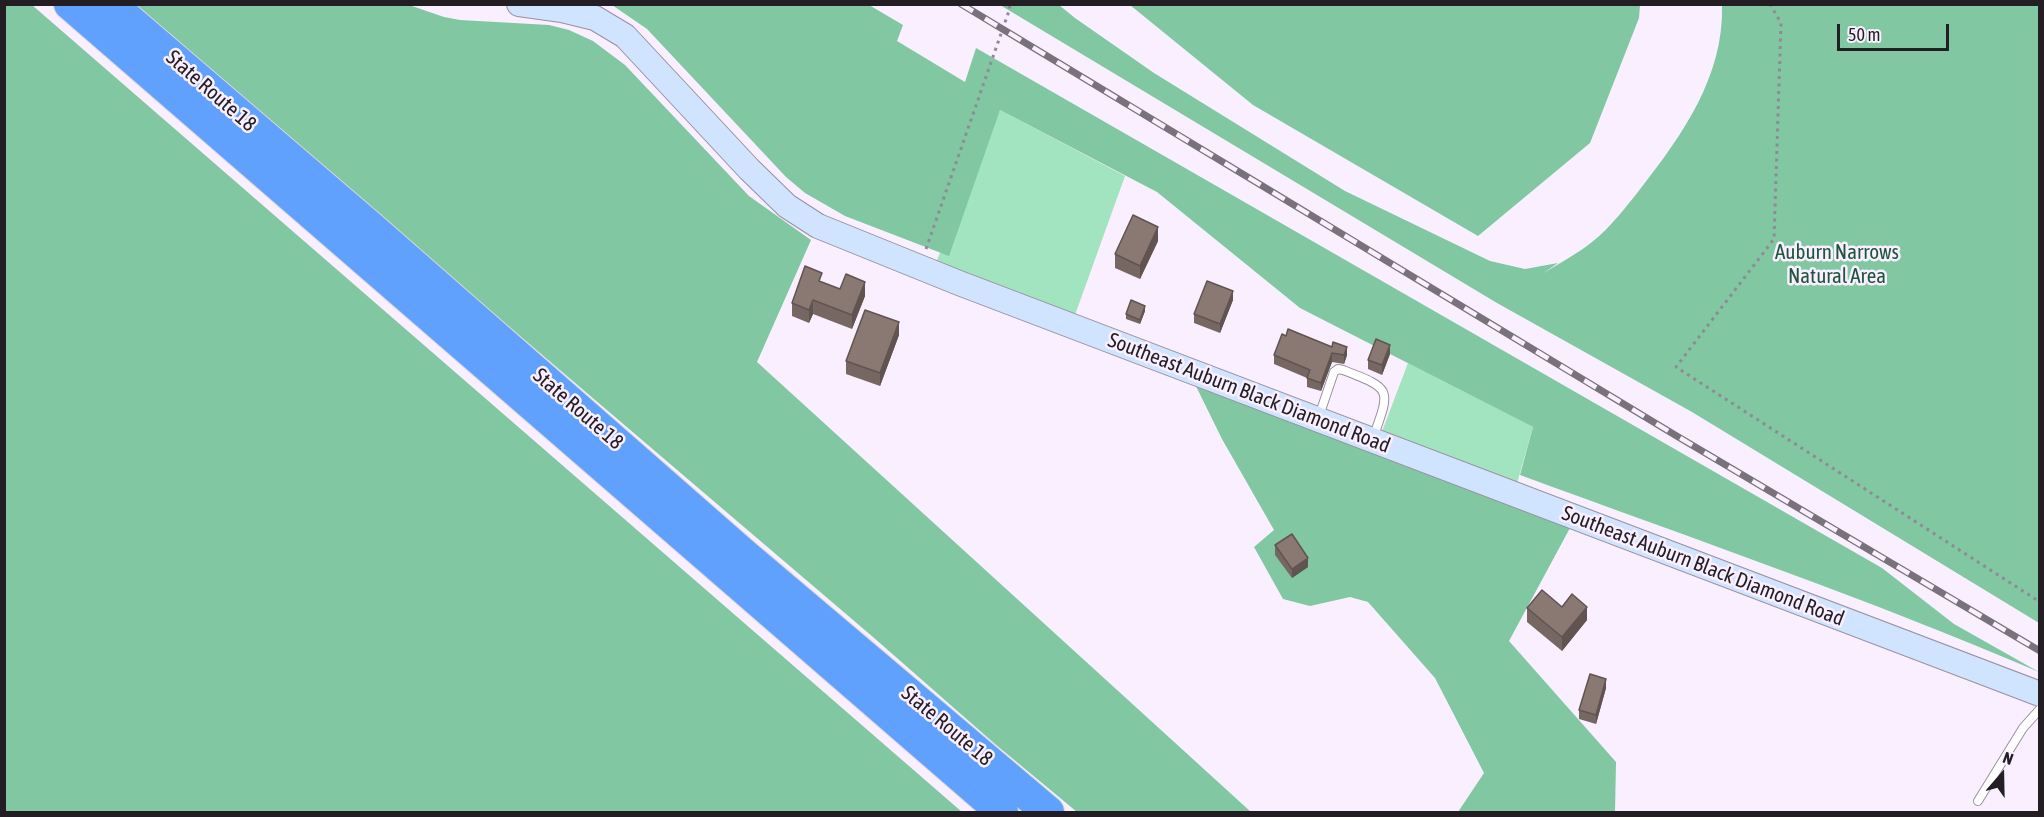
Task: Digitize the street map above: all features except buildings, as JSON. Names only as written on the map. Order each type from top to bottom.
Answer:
[{"type":"highway","name":"State Route 18","points":[[70,4],[1002,813]]},
{"type":"highway","name":"State Route 18","points":[[110,4],[371,228],[743,554],[1048,813]]},
{"type":"main road","name":"Southeast Auburn Black Diamond Road","points":[[519,4],[562,10],[595,18],[625,36],[749,169],[787,206],[818,226],[920,267],[2040,694]]},
{"type":"lane","points":[[1317,419],[1334,372],[1338,369],[1343,370],[1374,382],[1385,393],[1386,404],[1372,440]]},
{"type":"lane","points":[[1978,801],[2024,728],[2040,709]]},
{"type":"path","points":[[920,267],[1010,8],[1008,4]]},
{"type":"path","points":[[1770,4],[1781,23],[1774,239],[1676,367],[2040,602]]},
{"type":"green space","points":[[5,4],[32,5],[962,812],[5,812]]},
{"type":"green space","points":[[135,5],[409,5],[460,20],[549,25],[569,30],[593,41],[625,65],[749,196],[811,240],[757,362],[1251,812],[1077,812]]},
{"type":"green space","points":[[612,5],[869,5],[903,25],[897,41],[965,82],[976,48],[1882,568],[1954,624],[2039,672],[1846,594],[1520,475],[1533,427],[1300,308],[1157,192],[1000,110],[949,256],[845,216],[805,193],[786,177],[647,29]]},
{"type":"green space","name":"Auburn Narrows Natural Area","points":[[1000,5],[1059,5],[1154,73],[1345,191],[1490,261],[1525,269],[1558,263],[1542,274],[1580,251],[1606,230],[1672,147],[1698,103],[1708,80],[1721,31],[1722,5],[2039,5],[2039,623],[1692,412],[1497,303]]},
{"type":"green space","points":[[1130,5],[1640,5],[1639,18],[1590,143],[1478,236],[1253,105]]},
{"type":"green space","points":[[1000,110],[1125,176],[1071,326],[932,272]]},
{"type":"green space","points":[[1408,363],[1533,427],[1514,494],[1378,442]]},
{"type":"green space","points":[[1188,370],[1570,528],[1509,641],[1616,762],[1615,812],[1458,812],[1484,773],[1435,678],[1368,602],[1350,597],[1310,606],[1283,599],[1254,547],[1274,530],[1222,439]]},
{"type":"railway","points":[[961,4],[1675,435],[2040,651]]}]
